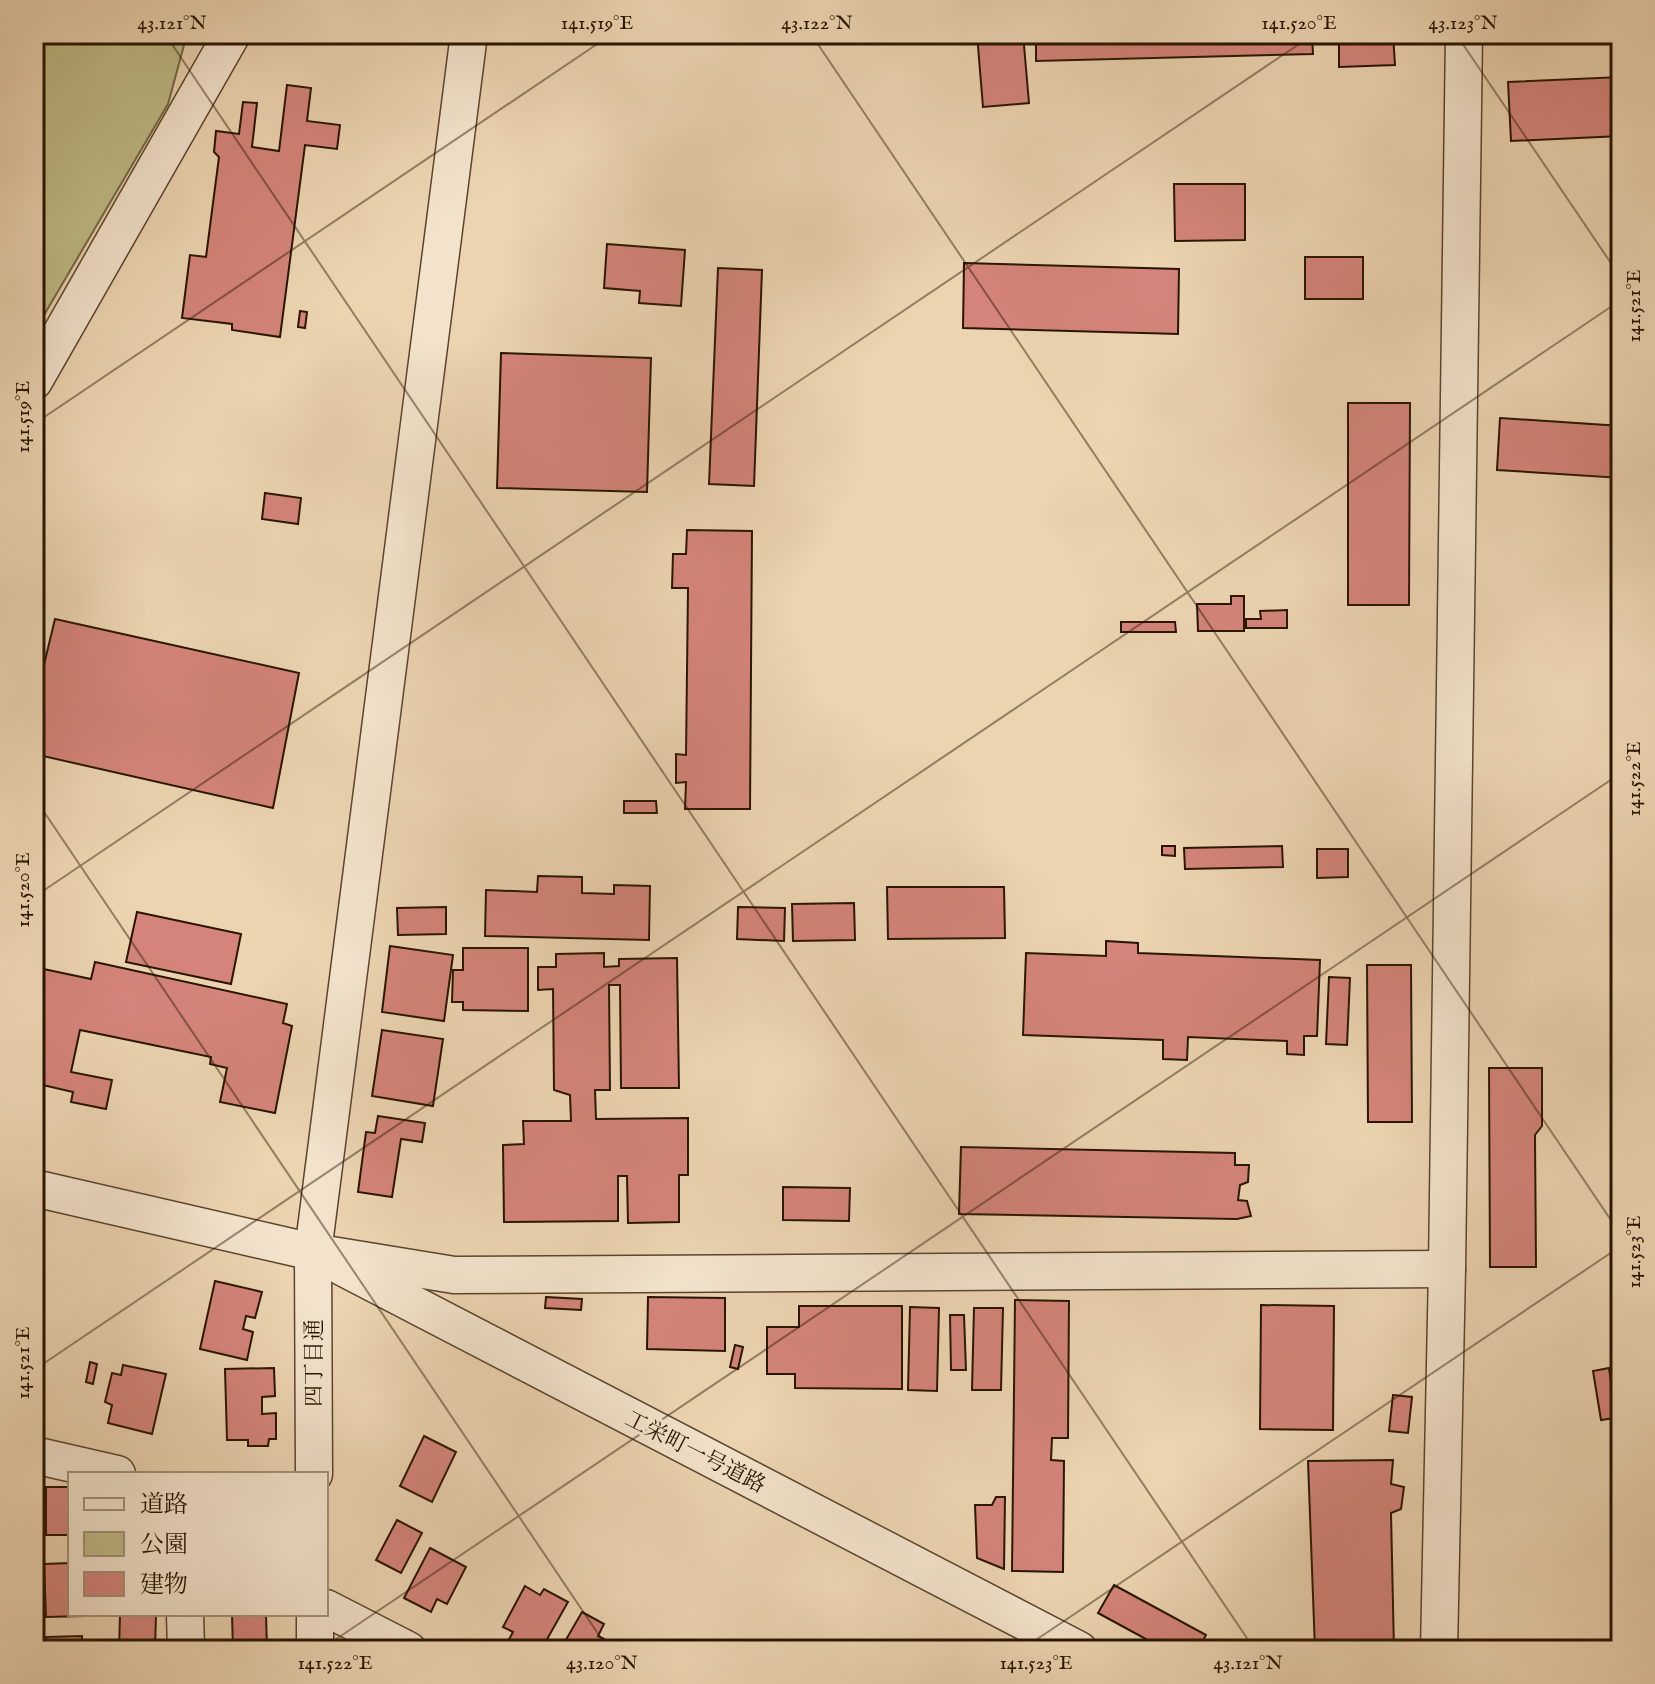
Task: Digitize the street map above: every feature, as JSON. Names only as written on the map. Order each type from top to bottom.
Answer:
[{"type":"street","points":[[34,381],[232,34]]},
{"type":"street","name":"四丁目通","points":[[314,1472],[313,1252],[469,34]]},
{"type":"street","points":[[1439,1650],[1464,34]]},
{"type":"street","points":[[34,1188],[313,1252],[454,1275],[1447,1269]]},
{"type":"street","name":"工栄町一号道路","points":[[313,1252],[1079,1650]]},
{"type":"street","points":[[34,1455],[108,1472]]},
{"type":"street","points":[[328,1609],[408,1650]]},
{"type":"street","points":[[185,1616],[186,1650]]},
{"type":"street","points":[[315,1616],[315,1650]]},
{"type":"green space","points":[[34,34],[187,34],[168,104],[34,332]]},
{"type":"building","points":[[977,34],[1023,34],[1029,103],[983,107]]},
{"type":"building","points":[[1036,34],[1312,34],[1313,54],[1036,61]]},
{"type":"building","points":[[1339,34],[1393,34],[1395,65],[1339,67]]},
{"type":"building","points":[[1621,77],[1621,136],[1511,141],[1508,82]]},
{"type":"building","points":[[287,85],[311,88],[307,121],[340,125],[337,149],[305,145],[280,337],[232,330],[232,324],[182,318],[190,255],[206,257],[219,157],[214,152],[216,131],[239,134],[243,102],[257,103],[252,147],[279,151]]},
{"type":"building","points":[[1174,184],[1245,184],[1245,240],[1175,241]]},
{"type":"building","points":[[607,244],[685,250],[681,306],[639,303],[640,291],[604,288]]},
{"type":"building","points":[[1305,257],[1363,257],[1363,299],[1305,299]]},
{"type":"building","points":[[964,263],[1179,269],[1178,334],[963,328]]},
{"type":"building","points":[[718,268],[762,270],[754,486],[709,484]]},
{"type":"building","points":[[300,311],[307,312],[305,328],[298,327]]},
{"type":"building","points":[[501,353],[651,358],[647,492],[497,488]]},
{"type":"building","points":[[1348,403],[1410,403],[1409,605],[1348,605]]},
{"type":"building","points":[[1500,418],[1621,426],[1621,478],[1497,470]]},
{"type":"building","points":[[265,493],[301,498],[298,524],[262,519]]},
{"type":"building","points":[[687,530],[752,531],[750,809],[685,809],[686,782],[676,783],[676,754],[686,755],[688,588],[672,588],[673,554],[686,554]]},
{"type":"building","points":[[1231,596],[1244,596],[1244,631],[1198,631],[1197,604],[1231,604]]},
{"type":"building","points":[[1287,610],[1287,628],[1246,628],[1246,619],[1261,619],[1260,611]]},
{"type":"building","points":[[55,619],[299,673],[273,808],[34,754],[34,706]]},
{"type":"building","points":[[1121,622],[1175,622],[1176,632],[1121,632]]},
{"type":"building","points":[[624,801],[656,801],[657,813],[624,813]]},
{"type":"building","points":[[1162,846],[1175,846],[1175,856],[1162,855]]},
{"type":"building","points":[[1282,846],[1283,867],[1185,869],[1184,848]]},
{"type":"building","points":[[1317,849],[1348,849],[1348,877],[1317,878]]},
{"type":"building","points":[[538,876],[582,877],[582,893],[614,894],[614,885],[650,886],[649,940],[485,936],[486,890],[537,892]]},
{"type":"building","points":[[887,887],[1004,887],[1005,938],[888,939]]},
{"type":"building","points":[[854,903],[855,940],[793,941],[792,904]]},
{"type":"building","points":[[446,907],[446,934],[398,935],[397,908]]},
{"type":"building","points":[[738,907],[785,908],[784,941],[737,939]]},
{"type":"building","points":[[137,912],[241,934],[231,984],[126,962]]},
{"type":"building","points":[[1106,941],[1138,943],[1138,953],[1320,960],[1317,1036],[1304,1036],[1304,1055],[1287,1054],[1287,1041],[1188,1037],[1187,1060],[1163,1059],[1163,1040],[1023,1035],[1026,953],[1106,956]]},
{"type":"building","points":[[390,946],[453,955],[444,1021],[382,1012]]},
{"type":"building","points":[[463,948],[528,948],[528,1011],[463,1010],[463,1002],[452,1002],[453,970],[463,970]]},
{"type":"building","points":[[604,953],[604,967],[619,966],[619,959],[677,958],[679,1088],[621,1088],[620,985],[609,985],[610,1090],[595,1090],[596,1119],[688,1118],[688,1175],[679,1175],[679,1222],[628,1223],[627,1176],[618,1176],[618,1221],[504,1222],[503,1145],[524,1144],[523,1121],[571,1121],[570,1095],[554,1090],[553,989],[538,990],[538,967],[556,967],[556,954]]},
{"type":"building","points":[[95,962],[287,1004],[283,1023],[292,1026],[275,1113],[220,1102],[227,1068],[210,1064],[211,1057],[80,1030],[71,1072],[112,1080],[106,1109],[71,1102],[73,1092],[34,1083],[34,967],[91,979]]},
{"type":"building","points":[[1367,965],[1411,965],[1412,1122],[1368,1122]]},
{"type":"building","points":[[1329,977],[1350,978],[1347,1045],[1326,1044]]},
{"type":"building","points":[[382,1030],[443,1039],[433,1106],[372,1096]]},
{"type":"building","points":[[1489,1068],[1542,1068],[1542,1126],[1535,1135],[1536,1267],[1490,1267]]},
{"type":"building","points":[[378,1116],[425,1123],[422,1142],[401,1139],[392,1197],[358,1192],[366,1132],[375,1133]]},
{"type":"building","points":[[961,1147],[1235,1153],[1235,1165],[1249,1165],[1248,1182],[1240,1185],[1238,1200],[1247,1201],[1251,1216],[1237,1219],[959,1214]]},
{"type":"building","points":[[783,1187],[850,1188],[849,1221],[783,1220]]},
{"type":"building","points":[[215,1281],[262,1292],[255,1318],[246,1316],[243,1329],[253,1332],[247,1360],[200,1349]]},
{"type":"building","points":[[546,1297],[582,1299],[581,1310],[545,1308]]},
{"type":"building","points":[[648,1297],[725,1298],[725,1351],[647,1349]]},
{"type":"building","points":[[1015,1300],[1069,1301],[1068,1438],[1052,1438],[1051,1460],[1064,1461],[1063,1572],[1012,1571]]},
{"type":"building","points":[[1261,1305],[1334,1306],[1333,1430],[1260,1429]]},
{"type":"building","points":[[799,1306],[902,1306],[902,1389],[795,1388],[795,1374],[767,1374],[767,1327],[799,1327]]},
{"type":"building","points":[[910,1307],[939,1308],[937,1391],[908,1390]]},
{"type":"building","points":[[974,1308],[1003,1308],[1001,1390],[972,1390]]},
{"type":"building","points":[[950,1315],[964,1315],[966,1370],[951,1370]]},
{"type":"building","points":[[735,1345],[743,1347],[738,1369],[730,1367]]},
{"type":"building","points":[[90,1362],[97,1364],[93,1384],[86,1382]]},
{"type":"building","points":[[123,1365],[166,1374],[152,1434],[108,1423],[112,1405],[105,1402],[112,1373],[121,1375]]},
{"type":"building","points":[[274,1368],[275,1396],[262,1397],[262,1414],[276,1413],[276,1439],[269,1439],[268,1446],[248,1446],[248,1440],[227,1440],[225,1369]]},
{"type":"building","points":[[1609,1368],[1613,1396],[1621,1395],[1621,1417],[1601,1420],[1593,1371]]},
{"type":"building","points":[[1393,1395],[1412,1397],[1408,1433],[1389,1431]]},
{"type":"building","points":[[424,1436],[456,1452],[432,1502],[400,1486]]},
{"type":"building","points":[[1393,1460],[1391,1484],[1404,1487],[1401,1509],[1391,1513],[1394,1650],[1350,1650],[1349,1646],[1315,1650],[1308,1461]]},
{"type":"building","points":[[46,1487],[68,1487],[68,1535],[46,1535]]},
{"type":"building","points":[[996,1497],[1005,1497],[1004,1569],[977,1558],[975,1505],[992,1505]]},
{"type":"building","points":[[397,1520],[422,1533],[401,1573],[376,1560]]},
{"type":"building","points":[[430,1548],[466,1567],[447,1604],[437,1599],[431,1612],[404,1598]]},
{"type":"building","points":[[68,1563],[68,1616],[84,1616],[46,1617],[44,1564]]},
{"type":"building","points":[[1114,1585],[1206,1635],[1198,1650],[1166,1650],[1098,1613]]},
{"type":"building","points":[[525,1586],[540,1595],[544,1589],[568,1602],[541,1650],[524,1650],[508,1641],[513,1632],[503,1627]]},
{"type":"building","points":[[582,1612],[604,1624],[598,1636],[606,1640],[600,1650],[560,1650]]},
{"type":"building","points":[[120,1616],[156,1616],[155,1650],[119,1650]]},
{"type":"building","points":[[232,1616],[266,1616],[267,1650],[233,1650]]},
{"type":"building","points":[[82,1636],[82,1650],[47,1650],[46,1637]]}]
